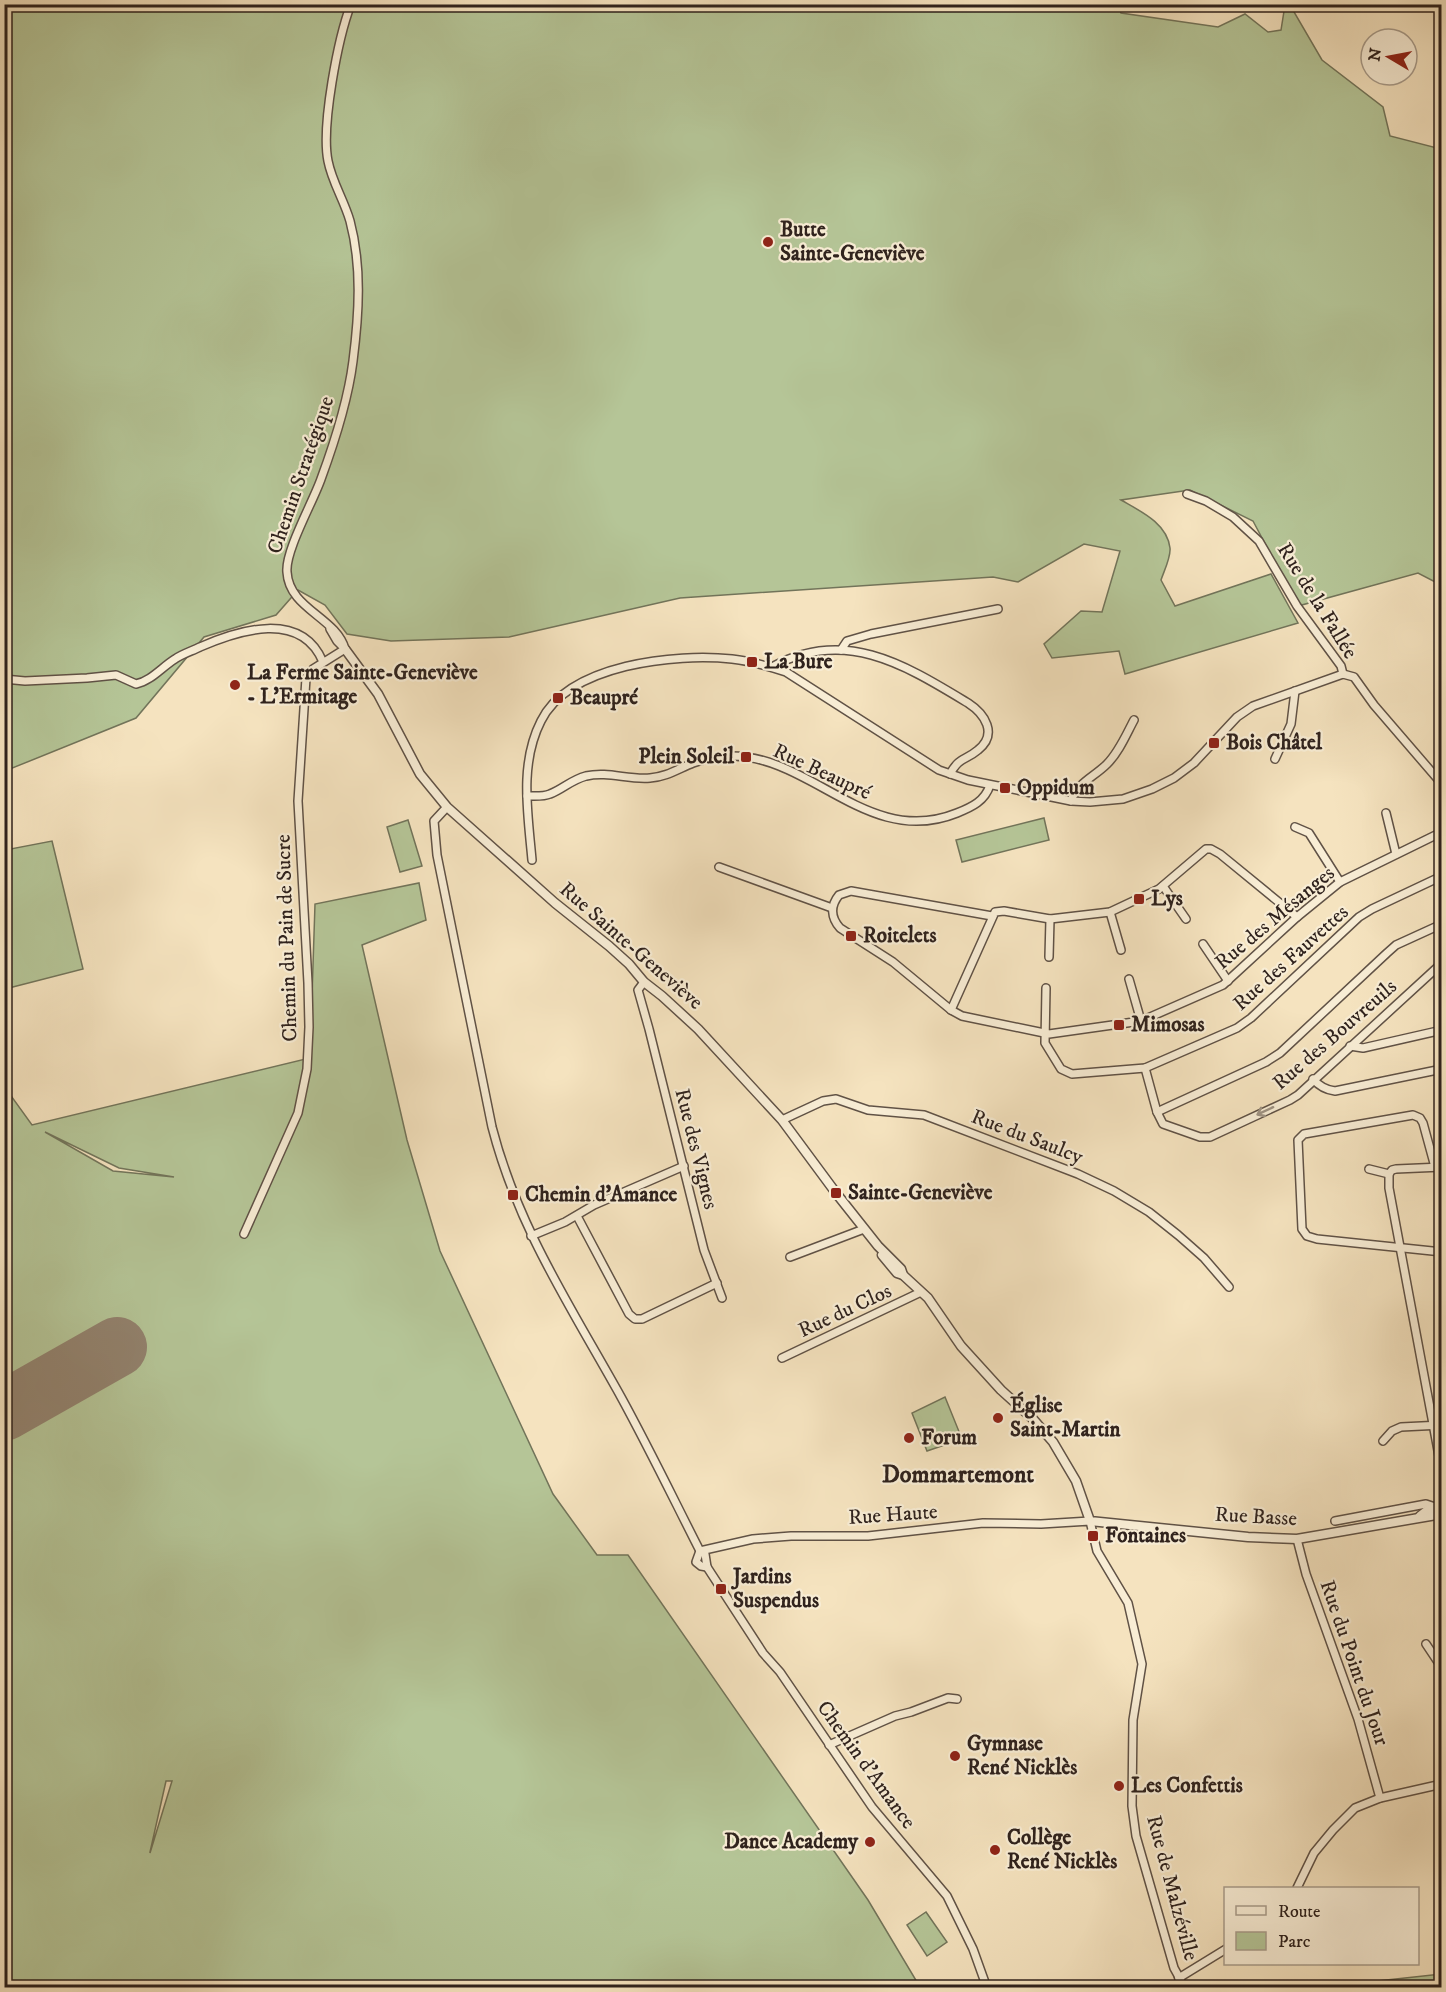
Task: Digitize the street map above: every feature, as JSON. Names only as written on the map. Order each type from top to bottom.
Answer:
[{"type":"street","name":"Chemin Stratégique","points":[[345,649],[342,638],[294,594],[287,580],[287,565],[321,479],[341,419],[348,391],[356,335],[357,257],[348,213],[331,173],[326,144],[326,127],[333,80],[351,4]]},
{"type":"street","name":"Rue de la Fallée","points":[[1187,494],[1206,501],[1233,517],[1259,541],[1297,606],[1341,666],[1343,674],[1354,677],[1374,705],[1442,784]]},
{"type":"street","points":[[841,650],[848,641],[871,634],[998,609]]},
{"type":"street","points":[[4,679],[25,681],[116,675],[130,683],[141,683],[176,658],[220,639],[269,628],[289,632],[309,641],[315,646],[323,662]]},
{"type":"street","name":"Chemin du Pain de Sucre","points":[[244,1234],[291,1132],[300,1104],[307,1069],[308,983],[298,787],[306,678],[310,671],[345,649]]},
{"type":"street","name":"Rue Sainte-Geneviève","points":[[345,649],[378,694],[420,774],[447,807],[555,903],[629,964],[647,985],[703,1035],[782,1120],[878,1246],[884,1258],[897,1273],[903,1275],[928,1298],[950,1331],[976,1362],[1053,1442],[1076,1481],[1090,1521]]},
{"type":"street","points":[[772,667],[796,657],[828,649],[884,658],[901,665],[982,713],[987,728],[985,742],[978,750],[958,762],[950,774]]},
{"type":"street","points":[[532,860],[527,796],[528,764],[535,735],[542,719],[558,698],[587,679],[639,664],[686,659],[732,659],[772,667],[786,672],[928,764],[950,774],[990,785],[1071,801],[1113,801],[1152,789],[1183,773],[1237,717],[1247,710],[1261,702],[1343,674]]},
{"type":"street","points":[[1275,759],[1291,724],[1294,691]]},
{"type":"street","points":[[1071,801],[1076,789],[1096,775],[1113,757],[1134,720]]},
{"type":"street","name":"Rue Beaupré","points":[[527,796],[547,795],[578,778],[609,774],[651,778],[669,774],[694,762],[729,756],[752,758],[786,769],[846,802],[873,814],[892,819],[910,821],[952,815],[981,801],[990,785]]},
{"type":"street","name":"Chemin d'Amance","points":[[447,807],[435,819],[434,824],[446,900],[492,1126],[513,1195],[531,1236],[622,1400],[700,1551],[696,1562],[707,1567],[763,1653],[775,1666],[872,1807],[947,1896],[973,1949],[987,1988]]},
{"type":"street","points":[[1386,813],[1396,854]]},
{"type":"street","points":[[1295,827],[1309,833],[1341,882]]},
{"type":"street","name":"Rue des Mésanges","points":[[951,1010],[962,1016],[1045,1034],[1141,1021],[1228,981],[1297,917],[1341,882],[1442,832]]},
{"type":"street","points":[[992,916],[851,891],[839,895],[832,908],[835,923],[840,928],[893,962],[951,1010],[994,912],[1001,910],[1050,918],[1110,912],[1163,886],[1203,851],[1211,849],[1297,917]]},
{"type":"street","points":[[719,867],[832,908]]},
{"type":"street","name":"Rue des Fauvettes","points":[[1045,1034],[1050,1050],[1061,1069],[1066,1073],[1145,1068],[1237,1028],[1251,1018],[1359,917],[1442,876]]},
{"type":"street","points":[[1163,886],[1186,919]]},
{"type":"street","points":[[1110,912],[1121,950]]},
{"type":"street","points":[[1049,957],[1050,918]]},
{"type":"street","points":[[1145,1068],[1157,1112],[1266,1062],[1280,1053],[1396,945],[1442,924]]},
{"type":"street","points":[[1203,944],[1228,981]]},
{"type":"street","name":"Rue des Bouvreuils","points":[[1157,1112],[1163,1124],[1206,1138],[1290,1100],[1442,963]]},
{"type":"street","points":[[1129,979],[1141,1021]]},
{"type":"street","name":"Rue des Vignes","points":[[647,985],[641,1006],[704,1250],[722,1298]]},
{"type":"street","points":[[1045,1034],[1046,988]]},
{"type":"street","points":[[1350,1046],[1362,1047],[1442,1030]]},
{"type":"street","points":[[1313,1079],[1328,1090],[1335,1091],[1442,1069]]},
{"type":"street","name":"Rue du Saulcy","points":[[782,1120],[823,1101],[836,1099],[868,1110],[924,1115],[1078,1174],[1114,1191],[1149,1212],[1178,1235],[1229,1287]]},
{"type":"street","points":[[1442,1252],[1400,1247],[1317,1239],[1304,1233],[1298,1140],[1304,1134],[1413,1115],[1422,1120],[1438,1167],[1392,1170],[1389,1174],[1389,1188],[1400,1247],[1433,1425],[1442,1472]]},
{"type":"street","points":[[531,1236],[577,1216],[594,1204],[684,1166]]},
{"type":"street","points":[[1369,1169],[1389,1174]]},
{"type":"street","points":[[577,1216],[632,1318],[642,1319],[717,1283]]},
{"type":"street","points":[[790,1257],[864,1228]]},
{"type":"street","name":"Rue du Clos","points":[[782,1358],[921,1292]]},
{"type":"street","points":[[1383,1441],[1397,1428],[1442,1425]]},
{"type":"street","points":[[1335,1521],[1426,1504],[1439,1509]]},
{"type":"street","name":"Rue Basse","points":[[1090,1521],[1248,1537],[1297,1539],[1420,1516],[1427,1517],[1439,1509]]},
{"type":"street","name":"Rue Haute","points":[[700,1551],[753,1539],[791,1536],[868,1536],[983,1523],[1041,1524],[1090,1521]]},
{"type":"street","name":"Rue de Malzéville","points":[[1090,1521],[1099,1555],[1128,1603],[1142,1664],[1133,1720],[1133,1820],[1174,1968],[1182,1988]]},
{"type":"street","name":"Rue du Point du Jour","points":[[1297,1539],[1306,1574],[1358,1719],[1380,1798]]},
{"type":"street","points":[[1426,1644],[1442,1668]]},
{"type":"street","points":[[829,1745],[895,1716],[911,1713],[948,1698],[957,1699]]},
{"type":"street","points":[[1298,1885],[1310,1859],[1333,1830],[1355,1808],[1380,1798],[1442,1784]]},
{"type":"street","points":[[1179,1977],[1224,1949]]},
{"type":"green space","points":[[1117,4],[1121,13],[1218,27],[1245,14],[1268,32],[1281,30],[1285,5],[1290,5],[1322,60],[1383,107],[1390,136],[1441,149],[1441,585],[1418,573],[1298,606],[1253,521],[1190,490],[1121,500],[1152,519],[1168,539],[1169,556],[1161,580],[1175,606],[1271,574],[1298,623],[1125,674],[1119,651],[1052,658],[1044,644],[1081,611],[1102,612],[1120,551],[1084,544],[1018,582],[993,577],[680,598],[509,637],[391,641],[347,634],[325,605],[298,590],[276,615],[204,637],[136,718],[5,771],[5,5]]},
{"type":"green space","points":[[1044,818],[1049,840],[962,862],[956,840]]},
{"type":"green space","points":[[408,820],[422,866],[400,872],[387,827]]},
{"type":"green space","points":[[52,841],[83,969],[5,989],[5,850]]},
{"type":"green space","points":[[419,883],[426,920],[362,945],[407,1140],[440,1251],[553,1494],[597,1555],[628,1555],[868,1900],[920,1987],[5,1987],[4,1086],[32,1125],[310,1058],[315,904]],"holes":[[[45,1132],[119,1168],[174,1177],[113,1171]],[[166,1781],[172,1781],[150,1853],[150,1852]]]},
{"type":"green space","points":[[945,1397],[962,1439],[927,1451],[912,1413]]},
{"type":"green space","points":[[926,1912],[947,1942],[927,1956],[907,1925]]},
{"type":"green space","points":[[1441,1974],[1441,1987],[1379,1987],[1378,1981]]},
{"type":"runway","points":[[4,1411],[117,1347]]},
{"type":"place","name":"Butte Sainte-Geneviève","points":[[768,242]]},
{"type":"place","name":"La Bure","points":[[752,662]]},
{"type":"place","name":"La Ferme Sainte-Geneviève - L'Ermitage","points":[[235,685]]},
{"type":"place","name":"Beaupré","points":[[558,698]]},
{"type":"place","name":"Bois Châtel","points":[[1214,743]]},
{"type":"place","name":"Plein Soleil","points":[[746,757]]},
{"type":"place","name":"Oppidum","points":[[1005,788]]},
{"type":"place","name":"Lys","points":[[1139,899]]},
{"type":"place","name":"Roitelets","points":[[851,936]]},
{"type":"place","name":"Mimosas","points":[[1119,1025]]},
{"type":"place","name":"Sainte-Geneviève","points":[[836,1193]]},
{"type":"place","name":"Chemin d'Amance","points":[[513,1195]]},
{"type":"place","name":"Église Saint-Martin","points":[[998,1418]]},
{"type":"place","name":"Forum","points":[[909,1438]]},
{"type":"place","name":"Fontaines","points":[[1093,1536]]},
{"type":"place","name":"Jardins Suspendus","points":[[721,1589]]},
{"type":"place","name":"Gymnase René Nicklès","points":[[955,1756]]},
{"type":"place","name":"Les Confettis","points":[[1119,1786]]},
{"type":"place","name":"Dance Academy","points":[[870,1842]]},
{"type":"place","name":"Collège René Nicklès","points":[[995,1850]]},
{"type":"district","name":"Dommartemont","points":[[958,1475]]}]
